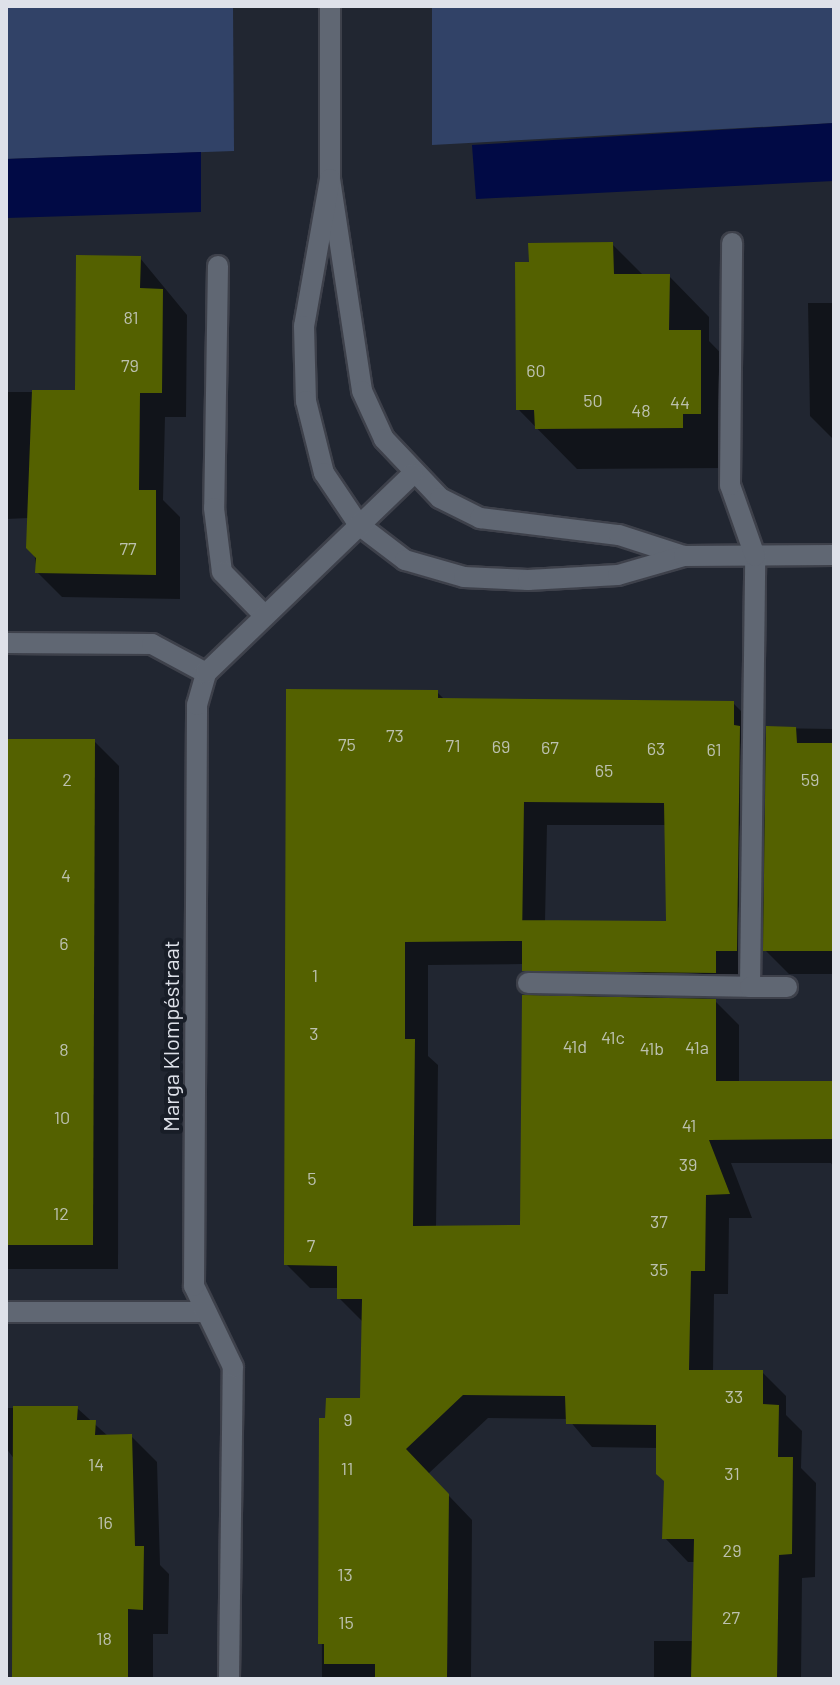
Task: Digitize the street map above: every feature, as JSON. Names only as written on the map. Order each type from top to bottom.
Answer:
[{"type":"street","points":[[330,6],[330,179],[362,391],[384,439],[413,474],[440,498],[480,518],[619,535],[684,556]]},
{"type":"street","points":[[330,179],[304,326],[306,401],[324,473],[359,525],[405,560],[464,577],[618,575],[684,556],[834,555]]},
{"type":"street","points":[[732,243],[730,485],[755,556],[750,987]]},
{"type":"street","points":[[218,266],[214,508],[220,559],[222,572],[264,615]]},
{"type":"street","points":[[6,643],[152,644],[206,673],[413,474]]},
{"type":"street","name":"Marga Klompéstraat","points":[[206,673],[197,705],[194,1286],[233,1367],[229,1679]]},
{"type":"street","points":[[528,983],[787,987]]},
{"type":"street","points":[[6,1312],[206,1312]]},
{"type":"shaded area","points":[[6,6],[233,6],[234,151],[6,159]]},
{"type":"shaded area","points":[[432,6],[834,6],[834,123],[432,145]]},
{"type":"shaded area","points":[[834,123],[834,181],[476,199],[472,145]]},
{"type":"shaded area","points":[[201,152],[201,212],[6,218],[6,159]]},
{"type":"building","points":[[613,242],[614,274],[670,274],[669,330],[701,330],[701,414],[683,414],[683,428],[535,429],[534,410],[516,410],[515,262],[529,262],[528,243]]},
{"type":"building","points":[[76,255],[141,256],[140,288],[163,289],[162,393],[140,393],[139,490],[156,490],[156,575],[35,573],[36,558],[26,548],[32,390],[75,390]]},
{"type":"building","points":[[286,689],[438,690],[438,698],[734,701],[734,725],[740,726],[737,951],[716,951],[716,973],[522,971],[522,941],[405,942],[405,1039],[415,1039],[413,1226],[520,1225],[522,995],[716,999],[716,1081],[834,1081],[834,1139],[709,1140],[730,1194],[706,1195],[705,1271],[691,1271],[689,1370],[763,1370],[763,1404],[779,1405],[778,1457],[793,1457],[792,1554],[779,1555],[777,1679],[691,1679],[694,1539],[662,1539],[664,1481],[656,1474],[656,1425],[566,1424],[565,1396],[463,1395],[406,1449],[449,1494],[447,1679],[375,1679],[375,1664],[324,1664],[324,1644],[318,1644],[319,1418],[325,1418],[326,1398],[360,1398],[362,1299],[337,1299],[337,1266],[284,1265]],"holes":[[[524,802],[664,803],[666,921],[522,920]]]},
{"type":"building","points":[[766,726],[796,727],[797,743],[834,743],[834,951],[763,951]]},
{"type":"building","points":[[6,739],[95,739],[93,1245],[6,1245]]},
{"type":"building","points":[[13,1406],[78,1406],[77,1420],[96,1420],[95,1435],[132,1434],[135,1546],[144,1546],[143,1610],[128,1609],[128,1679],[12,1679]]}]
